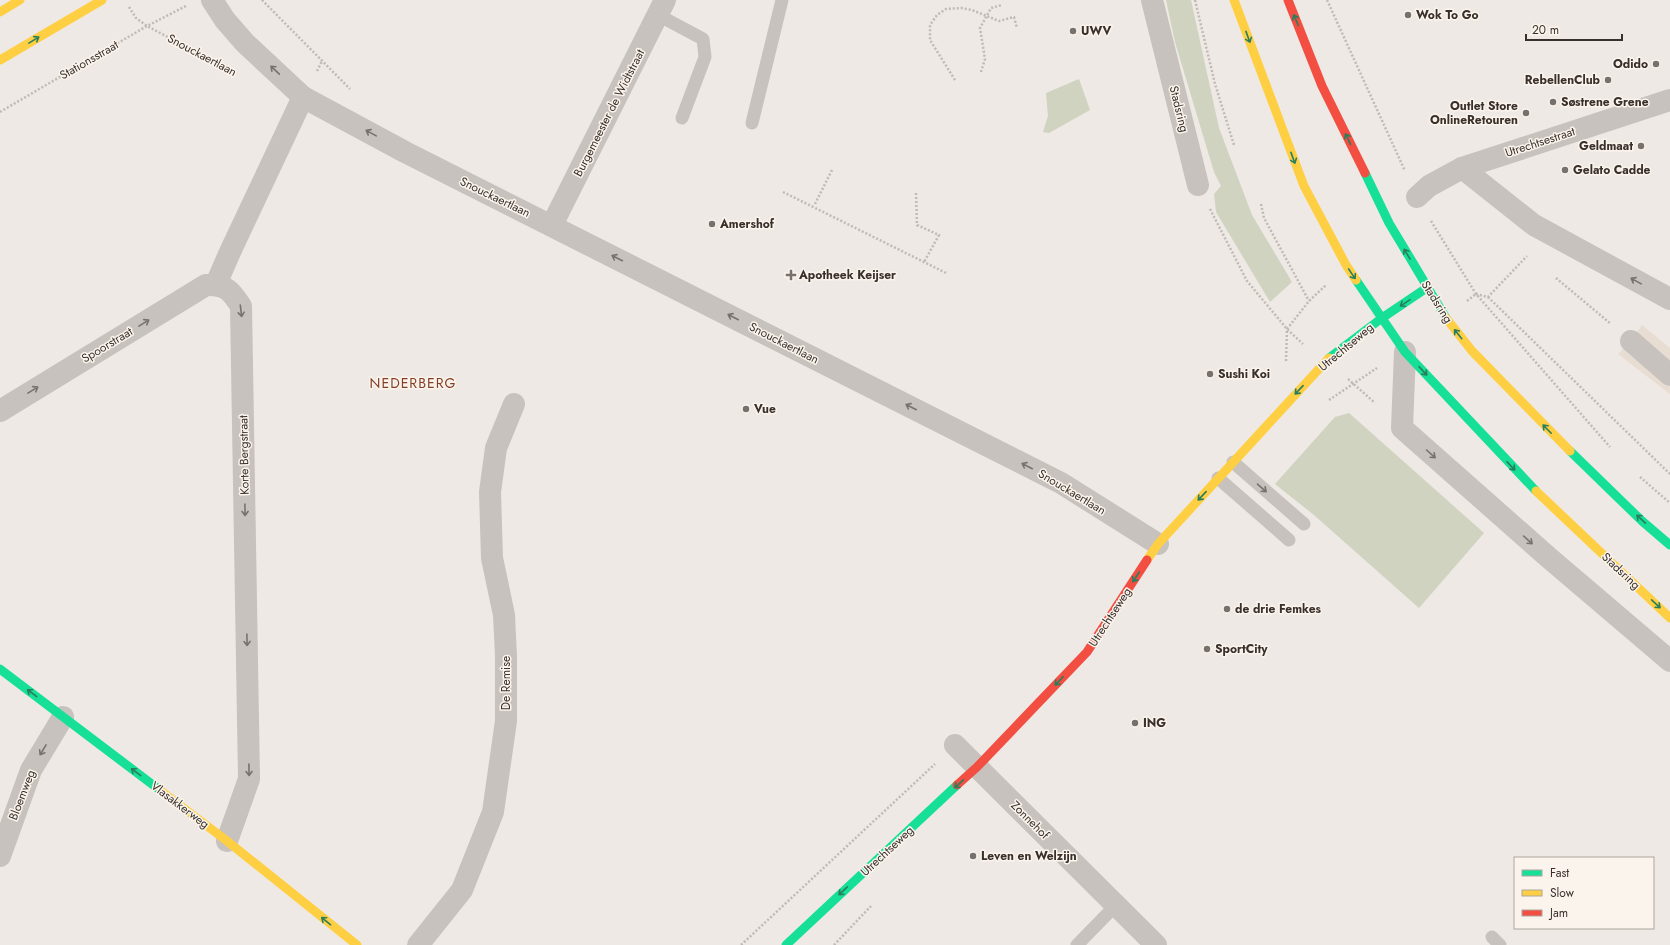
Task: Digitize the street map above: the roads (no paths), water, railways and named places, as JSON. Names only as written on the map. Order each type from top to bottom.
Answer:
[{"type":"main road","points":[[0,12],[20,0]]},
{"type":"main road","points":[[0,60],[102,0]]},
{"type":"main road","name":"Stadsring","points":[[1234,0],[1304,186],[1346,265],[1405,352],[1526,482],[1670,618]]},
{"type":"main road","name":"Stadsring","points":[[1288,0],[1322,86],[1389,222],[1447,320],[1472,351],[1548,429],[1670,545]]},
{"type":"main road","name":"Utrechtseweg","points":[[786,945],[977,767],[1087,652],[1158,544],[1326,361],[1382,318],[1428,287]]},
{"type":"main road","name":"Vlasakkerweg","points":[[0,668],[227,842],[357,945]]},
{"type":"street","name":"Stadsring","points":[[1152,0],[1198,185]]},
{"type":"street","name":"Snouckaertlaan","points":[[202,2],[225,20],[245,43],[303,96],[405,152],[1061,483],[1158,544]]},
{"type":"street","name":"Burgemeester de Widtstraat","points":[[552,225],[662,7]]},
{"type":"street","points":[[216,284],[303,96]]},
{"type":"street","name":"Utrechtsestraat","points":[[1417,197],[1429,186],[1462,168],[1670,100]]},
{"type":"street","points":[[1462,168],[1534,225],[1670,299]]},
{"type":"street","name":"Spoorstraat","points":[[0,411],[206,285],[216,284]]},
{"type":"street","name":"Korte Bergstraat","points":[[216,284],[230,290],[241,306],[249,779],[227,842]]},
{"type":"street","points":[[1631,341],[1670,375]]},
{"type":"street","points":[[1405,352],[1402,428],[1548,557],[1670,661]]},
{"type":"street","name":"De Remise","points":[[418,945],[462,890],[493,812],[506,721],[506,656],[504,615],[492,558],[490,492],[496,448],[514,404]]},
{"type":"street","name":"Bloemweg","points":[[0,856],[31,770],[63,716]]},
{"type":"street","name":"Zonnehof","points":[[955,745],[1156,945]]},
{"type":"lane","points":[[752,123],[782,0]]},
{"type":"lane","points":[[662,7],[703,39],[705,57],[682,118]]},
{"type":"lane","points":[[1233,462],[1304,524]]},
{"type":"lane","points":[[1218,478],[1289,540]]},
{"type":"lane","points":[[1077,945],[1116,905]]},
{"type":"place","name":"Wok To Go","points":[[1408,15]]},
{"type":"place","name":"UWV","points":[[1073,31]]},
{"type":"place","name":"Odido","points":[[1656,64]]},
{"type":"place","name":"RebellenClub","points":[[1608,80]]},
{"type":"place","name":"Søstrene Grene","points":[[1553,102]]},
{"type":"place","name":"Outlet Store OnlineRetouren","points":[[1526,113]]},
{"type":"place","name":"Geldmaat","points":[[1641,146]]},
{"type":"place","name":"Gelato Cadde","points":[[1565,170]]},
{"type":"place","name":"Amershof","points":[[712,224]]},
{"type":"place","name":"Apotheek Keijser","points":[[791,275]]},
{"type":"place","name":"Sushi Koi","points":[[1210,374]]},
{"type":"place","name":"Vue","points":[[746,409]]},
{"type":"place","name":"de drie Femkes","points":[[1227,609]]},
{"type":"place","name":"SportCity","points":[[1207,649]]},
{"type":"place","name":"ING","points":[[1135,723]]},
{"type":"place","name":"Leven en Welzijn","points":[[973,856]]},
{"type":"district","name":"NEDERBERG","points":[[413,383]]}]
